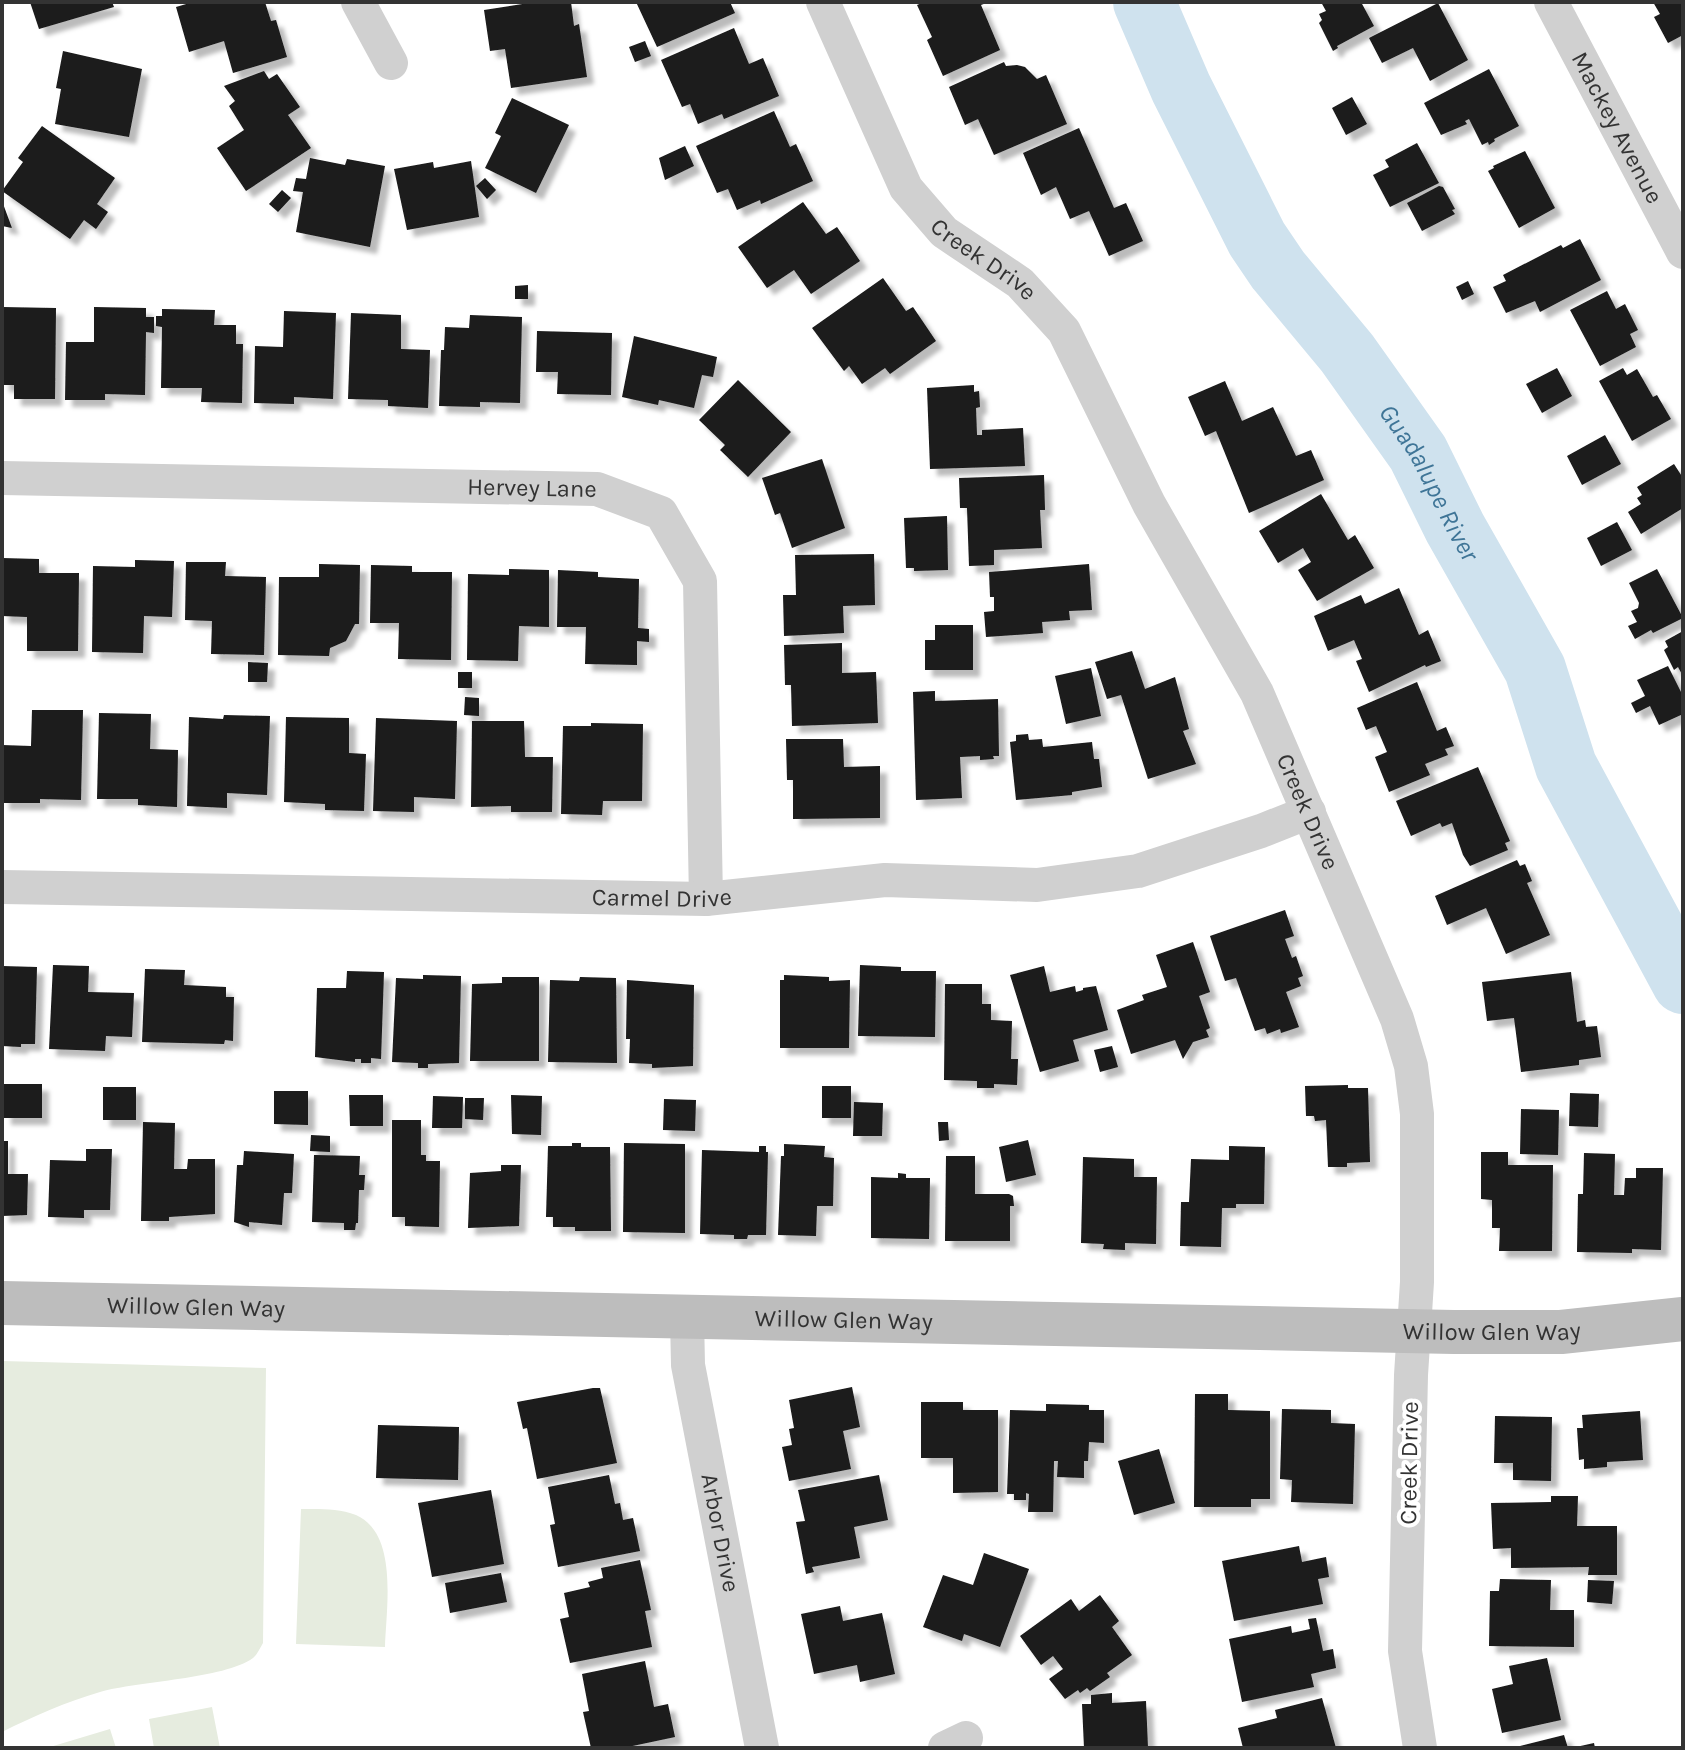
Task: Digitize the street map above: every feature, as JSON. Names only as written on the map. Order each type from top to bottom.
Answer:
[{"type":"street","points":[[358,2],[391,63]]},
{"type":"street","name":"Creek Drive","points":[[823,2],[906,188],[944,232],[1020,283],[1064,331],[1149,504],[1257,693],[1397,1019],[1411,1066],[1417,1114],[1417,1282],[1413,1331],[1405,1651],[1420,1748]]},
{"type":"street","name":"Mackey Avenue","points":[[1551,2],[1683,252]]},
{"type":"street","name":"Hervey Lane","points":[[2,478],[597,489],[661,513],[700,581],[706,899]]},
{"type":"street","name":"Carmel Drive","points":[[2,887],[706,899],[885,880],[1037,885],[1138,871],[1309,812]]},
{"type":"street","name":"Willow Glen Way","points":[[2,1303],[1413,1331],[1561,1332],[1683,1319]]},
{"type":"street","name":"Arbor Drive","points":[[687,1318],[688,1365],[762,1748]]},
{"type":"shaded area","points":[[2,1361],[266,1368],[263,1643],[253,1658],[222,1671],[100,1692],[2,1732]]},
{"type":"shaded area","points":[[301,1509],[335,1510],[356,1515],[370,1525],[379,1538],[387,1574],[385,1647],[296,1644]]},
{"type":"shaded area","points":[[212,1707],[220,1748],[154,1748],[149,1719]]},
{"type":"shaded area","points":[[110,1729],[116,1748],[50,1748],[50,1747]]},
{"type":"building","points":[[30,2],[112,2],[114,7],[39,29]]},
{"type":"building","points":[[193,2],[265,2],[271,21],[276,20],[287,57],[233,73],[224,41],[189,52],[176,7]]},
{"type":"building","points":[[535,2],[571,2],[574,26],[579,24],[587,77],[511,88],[505,49],[490,51],[484,10]]},
{"type":"building","points":[[636,2],[730,2],[735,13],[657,47]]},
{"type":"building","points":[[924,2],[989,2],[981,5],[1000,50],[943,76],[927,40],[932,37],[917,5]]},
{"type":"building","points":[[1321,2],[1361,2],[1374,26],[1333,51],[1319,23],[1322,20],[1319,14],[1326,11]]},
{"type":"building","points":[[1653,2],[1683,2],[1683,35],[1668,43],[1654,17],[1660,14]]},
{"type":"building","points":[[1438,3],[1468,60],[1430,81],[1413,48],[1382,63],[1369,38]]},
{"type":"building","points":[[734,28],[749,64],[763,58],[779,96],[724,119],[722,114],[698,124],[690,104],[682,107],[661,60]]},
{"type":"building","points":[[645,41],[651,56],[635,62],[629,47]]},
{"type":"building","points":[[63,51],[142,69],[129,137],[55,124],[61,89],[56,88]]},
{"type":"building","points":[[1004,62],[1006,66],[1025,67],[1037,79],[1046,75],[1067,124],[994,155],[978,119],[965,125],[949,87]]},
{"type":"building","points":[[1489,69],[1519,126],[1489,145],[1488,142],[1482,145],[1469,119],[1465,121],[1467,124],[1441,135],[1424,103]]},
{"type":"building","points":[[264,71],[269,79],[277,74],[300,107],[288,115],[311,148],[246,191],[217,148],[244,130],[229,106],[235,101],[224,86]]},
{"type":"building","points":[[1352,97],[1367,124],[1346,135],[1332,108]]},
{"type":"building","points":[[512,98],[569,125],[536,193],[485,168],[501,136],[495,133]]},
{"type":"building","points":[[774,111],[790,147],[796,144],[813,181],[761,204],[760,200],[737,210],[728,189],[717,193],[696,146]]},
{"type":"building","points":[[42,126],[115,178],[97,204],[108,212],[96,229],[84,220],[70,239],[2,191],[23,162],[18,158]]},
{"type":"building","points":[[1079,128],[1114,208],[1126,203],[1143,241],[1109,256],[1089,211],[1070,219],[1056,187],[1041,195],[1023,153]]},
{"type":"building","points":[[1417,143],[1439,183],[1390,207],[1373,175],[1389,167],[1385,160]]},
{"type":"building","points":[[685,146],[694,166],[665,180],[659,158]]},
{"type":"building","points":[[1525,151],[1555,208],[1519,228],[1488,171]]},
{"type":"building","points":[[310,158],[345,165],[347,159],[385,166],[370,247],[296,232],[303,192],[293,191],[296,178],[306,179]]},
{"type":"building","points":[[471,161],[479,217],[407,230],[394,169],[433,162],[434,168]]},
{"type":"building","points":[[485,178],[496,190],[487,199],[476,186]]},
{"type":"building","points":[[1439,186],[1443,187],[1455,214],[1422,231],[1407,203]]},
{"type":"building","points":[[282,190],[291,198],[278,212],[269,204]]},
{"type":"building","points":[[2,201],[12,228],[2,226]]},
{"type":"building","points":[[803,202],[826,234],[837,227],[860,261],[811,294],[794,270],[767,288],[738,247]]},
{"type":"building","points":[[1580,239],[1601,280],[1540,312],[1535,301],[1506,313],[1493,287],[1506,281],[1503,275],[1561,245],[1563,248]]},
{"type":"building","points":[[883,278],[906,311],[913,307],[936,341],[890,374],[885,368],[862,384],[849,366],[844,371],[812,328]]},
{"type":"building","points":[[1468,281],[1474,294],[1462,300],[1456,287]]},
{"type":"building","points":[[528,285],[528,299],[515,299],[515,286]]},
{"type":"building","points":[[1607,291],[1616,309],[1625,304],[1638,330],[1630,334],[1636,347],[1600,366],[1570,310]]},
{"type":"building","points":[[2,307],[56,308],[55,399],[14,399],[14,385],[2,385]]},
{"type":"building","points":[[94,307],[146,308],[146,317],[154,317],[154,333],[146,332],[145,395],[105,394],[105,400],[65,400],[66,342],[94,342]]},
{"type":"building","points":[[162,309],[215,310],[214,325],[236,325],[236,344],[243,344],[242,403],[201,402],[202,388],[161,388],[162,327],[156,326],[156,316],[162,316]]},
{"type":"building","points":[[284,311],[336,313],[333,399],[294,397],[294,404],[254,403],[255,346],[283,347]]},
{"type":"building","points":[[351,313],[401,315],[401,349],[430,350],[428,408],[388,406],[388,400],[348,399]]},
{"type":"building","points":[[470,315],[522,317],[520,403],[480,402],[480,407],[439,406],[445,327],[469,328]]},
{"type":"building","points":[[537,331],[612,333],[611,395],[557,394],[558,372],[536,372]]},
{"type":"building","points":[[634,336],[717,357],[713,377],[702,375],[694,408],[659,400],[658,405],[622,397]]},
{"type":"building","points":[[1557,368],[1572,396],[1542,413],[1526,384]]},
{"type":"building","points":[[1623,368],[1627,375],[1637,369],[1653,397],[1657,395],[1671,419],[1632,441],[1599,381]]},
{"type":"building","points":[[738,380],[791,432],[748,477],[720,450],[725,445],[699,420]]},
{"type":"building","points":[[1225,381],[1242,421],[1273,407],[1296,456],[1311,450],[1324,480],[1249,513],[1216,431],[1205,436],[1188,397]]},
{"type":"building","points":[[974,385],[974,392],[979,391],[980,407],[976,408],[977,435],[982,435],[982,430],[1023,428],[1025,466],[930,469],[927,388]]},
{"type":"building","points":[[1605,435],[1621,464],[1582,485],[1567,456]]},
{"type":"building","points":[[822,459],[845,528],[792,548],[780,513],[775,515],[762,478]]},
{"type":"building","points":[[1674,464],[1683,478],[1683,508],[1641,534],[1628,512],[1641,504],[1637,498],[1642,495],[1637,487]]},
{"type":"building","points":[[1044,475],[1045,510],[1040,510],[1042,548],[994,550],[994,565],[969,566],[967,508],[960,508],[959,478]]},
{"type":"building","points":[[1321,494],[1348,540],[1355,535],[1374,568],[1317,601],[1298,570],[1311,562],[1303,548],[1278,563],[1259,531]]},
{"type":"building","points":[[947,516],[948,570],[914,571],[914,568],[906,568],[904,518]]},
{"type":"building","points":[[1617,522],[1632,550],[1601,566],[1587,538]]},
{"type":"building","points":[[874,554],[875,605],[843,606],[844,633],[784,636],[783,595],[796,595],[795,555]]},
{"type":"building","points":[[2,558],[39,559],[39,573],[79,573],[78,651],[27,651],[27,617],[2,616]]},
{"type":"building","points":[[135,560],[174,561],[172,617],[144,616],[143,653],[92,652],[93,566],[135,567]]},
{"type":"building","points":[[186,562],[226,562],[225,576],[266,577],[264,655],[211,654],[212,621],[185,620]]},
{"type":"building","points":[[319,564],[360,565],[359,624],[355,624],[346,641],[330,648],[329,656],[278,655],[279,577],[319,577]]},
{"type":"building","points":[[1089,564],[1092,610],[1069,611],[1070,620],[1042,622],[1043,633],[986,637],[984,612],[994,611],[989,572]]},
{"type":"building","points":[[371,565],[412,566],[412,572],[452,572],[451,660],[398,659],[399,623],[370,623]]},
{"type":"building","points":[[509,569],[549,570],[549,627],[519,626],[518,661],[467,660],[468,574],[509,575]]},
{"type":"building","points":[[1657,569],[1683,618],[1635,639],[1628,626],[1637,622],[1631,611],[1638,608],[1639,603],[1629,583]]},
{"type":"building","points":[[558,570],[598,572],[598,577],[639,579],[638,628],[649,629],[649,642],[637,641],[637,665],[585,664],[586,627],[557,627]]},
{"type":"building","points":[[1399,588],[1419,635],[1428,630],[1441,661],[1425,665],[1369,692],[1356,661],[1362,659],[1354,640],[1328,651],[1314,616],[1361,595],[1365,604]]},
{"type":"building","points":[[935,625],[973,625],[973,670],[925,670],[925,640],[935,640]]},
{"type":"building","points":[[1683,631],[1683,676],[1678,667],[1674,670],[1664,650],[1668,647],[1665,641]]},
{"type":"building","points":[[842,643],[842,673],[876,672],[878,723],[792,726],[791,685],[785,685],[784,645]]},
{"type":"building","points":[[1132,651],[1145,689],[1175,677],[1189,729],[1183,731],[1196,764],[1148,779],[1121,695],[1107,699],[1095,662]]},
{"type":"building","points":[[248,662],[268,663],[267,682],[248,682]]},
{"type":"building","points":[[1668,666],[1683,696],[1683,714],[1659,725],[1650,706],[1636,713],[1631,703],[1645,696],[1637,680]]},
{"type":"building","points":[[1091,668],[1101,716],[1066,724],[1055,676]]},
{"type":"building","points":[[458,672],[472,672],[472,688],[458,688]]},
{"type":"building","points":[[1417,682],[1437,731],[1446,727],[1454,746],[1445,749],[1448,755],[1425,764],[1430,775],[1389,792],[1375,757],[1387,752],[1376,726],[1366,730],[1357,708]]},
{"type":"building","points":[[935,691],[935,701],[998,699],[999,756],[980,760],[980,756],[960,757],[962,798],[916,800],[913,692]]},
{"type":"building","points":[[465,697],[479,698],[479,716],[464,715]]},
{"type":"building","points":[[32,710],[83,710],[81,800],[40,799],[40,803],[2,803],[2,745],[31,746]]},
{"type":"building","points":[[99,713],[151,714],[150,749],[178,750],[177,807],[138,805],[138,799],[97,799]]},
{"type":"building","points":[[224,715],[270,716],[267,795],[227,793],[227,808],[187,806],[189,717],[223,719]]},
{"type":"building","points":[[286,717],[349,718],[349,753],[366,754],[364,811],[325,810],[325,804],[284,802]]},
{"type":"building","points":[[376,718],[457,721],[455,799],[414,797],[414,812],[373,811]]},
{"type":"building","points":[[472,721],[524,721],[525,757],[553,757],[552,812],[511,812],[511,806],[471,807]]},
{"type":"building","points":[[591,723],[643,724],[642,801],[603,801],[602,815],[561,814],[563,726],[591,726]]},
{"type":"building","points":[[1028,734],[1029,740],[1042,739],[1043,747],[1092,742],[1094,759],[1099,759],[1102,787],[1072,792],[1072,795],[1016,800],[1010,742],[1016,741],[1016,735]]},
{"type":"building","points":[[786,739],[843,739],[844,767],[880,766],[880,818],[793,819],[793,780],[787,780]]},
{"type":"building","points":[[1478,767],[1510,841],[1505,843],[1508,850],[1470,866],[1452,823],[1442,827],[1440,823],[1411,836],[1396,801]]},
{"type":"building","points":[[1517,860],[1520,866],[1525,864],[1532,881],[1527,883],[1550,935],[1506,954],[1486,908],[1447,925],[1435,896]]},
{"type":"building","points":[[1285,910],[1294,936],[1285,939],[1292,958],[1296,956],[1303,976],[1298,978],[1301,986],[1286,992],[1299,1027],[1267,1034],[1265,1028],[1255,1031],[1236,978],[1225,981],[1210,936]]},
{"type":"building","points":[[1193,942],[1210,992],[1199,996],[1210,1028],[1206,1030],[1209,1037],[1193,1042],[1183,1059],[1175,1040],[1131,1054],[1117,1010],[1144,1000],[1142,995],[1167,987],[1156,955]]},
{"type":"building","points":[[53,965],[89,966],[88,992],[134,993],[132,1037],[106,1036],[105,1051],[49,1049]]},
{"type":"building","points":[[860,965],[901,967],[901,971],[936,971],[935,1037],[858,1036]]},
{"type":"building","points":[[2,966],[37,967],[35,1044],[2,1046]]},
{"type":"building","points":[[1044,966],[1050,992],[1075,986],[1076,992],[1096,986],[1108,1030],[1073,1040],[1079,1061],[1040,1072],[1010,975]]},
{"type":"building","points":[[145,969],[185,970],[184,985],[226,987],[226,997],[234,997],[233,1041],[225,1040],[224,1044],[142,1042]]},
{"type":"building","points":[[347,971],[384,972],[381,1059],[371,1058],[371,1063],[361,1063],[361,1059],[355,1059],[355,1062],[315,1057],[317,988],[346,988]]},
{"type":"building","points":[[1571,972],[1577,1022],[1585,1020],[1586,1027],[1597,1026],[1601,1057],[1579,1060],[1579,1065],[1521,1072],[1514,1018],[1487,1021],[1482,982]]},
{"type":"building","points":[[423,975],[461,976],[459,1063],[428,1064],[428,1068],[418,1068],[418,1063],[392,1062],[396,978],[423,979]]},
{"type":"building","points":[[784,975],[829,977],[829,981],[850,980],[849,1048],[780,1048],[780,980],[784,980]]},
{"type":"building","points":[[502,977],[539,977],[539,1061],[470,1061],[472,984],[502,983]]},
{"type":"building","points":[[580,977],[616,978],[617,1063],[548,1062],[550,980],[579,981]]},
{"type":"building","points":[[627,980],[694,985],[693,1066],[652,1068],[652,1064],[629,1063],[630,1039],[626,1039]]},
{"type":"building","points":[[945,984],[982,984],[982,1004],[991,1004],[991,1020],[1012,1021],[1011,1059],[1018,1059],[1017,1085],[994,1084],[994,1088],[977,1088],[977,1081],[944,1080]]},
{"type":"building","points":[[1112,1046],[1118,1067],[1100,1072],[1094,1050]]},
{"type":"building","points":[[4,1084],[42,1084],[42,1118],[4,1118]]},
{"type":"building","points":[[1348,1085],[1348,1088],[1368,1088],[1370,1162],[1328,1167],[1326,1120],[1315,1121],[1314,1116],[1306,1116],[1305,1086]]},
{"type":"building","points":[[822,1086],[851,1086],[851,1118],[822,1118]]},
{"type":"building","points":[[103,1087],[136,1087],[136,1120],[103,1120]]},
{"type":"building","points":[[274,1091],[308,1091],[308,1125],[274,1124]]},
{"type":"building","points":[[1570,1093],[1599,1094],[1598,1127],[1569,1126]]},
{"type":"building","points":[[349,1095],[383,1095],[383,1126],[350,1126]]},
{"type":"building","points":[[511,1095],[542,1096],[541,1135],[512,1134]]},
{"type":"building","points":[[433,1096],[463,1097],[462,1128],[432,1128]]},
{"type":"building","points":[[465,1098],[484,1098],[483,1120],[465,1119]]},
{"type":"building","points":[[664,1099],[696,1100],[695,1131],[663,1130]]},
{"type":"building","points":[[854,1102],[883,1103],[882,1136],[853,1136]]},
{"type":"building","points":[[1521,1109],[1559,1110],[1558,1155],[1520,1154]]},
{"type":"building","points":[[392,1120],[421,1120],[421,1155],[426,1155],[426,1161],[440,1161],[439,1227],[405,1226],[405,1217],[392,1217]]},
{"type":"building","points":[[143,1122],[175,1123],[174,1169],[187,1169],[188,1159],[215,1159],[215,1214],[169,1217],[169,1221],[141,1221]]},
{"type":"building","points":[[938,1122],[948,1122],[949,1140],[939,1141]]},
{"type":"building","points":[[311,1135],[330,1136],[330,1152],[310,1151]]},
{"type":"building","points":[[1028,1140],[1036,1175],[1006,1182],[999,1147]]},
{"type":"building","points":[[2,1141],[8,1141],[8,1174],[28,1174],[27,1215],[2,1216]]},
{"type":"building","points":[[572,1143],[581,1143],[581,1147],[610,1147],[611,1231],[575,1231],[575,1227],[553,1227],[553,1217],[546,1217],[548,1146],[572,1146]]},
{"type":"building","points":[[624,1143],[685,1144],[685,1233],[623,1232]]},
{"type":"building","points":[[784,1144],[825,1146],[824,1157],[834,1158],[833,1206],[817,1206],[816,1236],[778,1235]]},
{"type":"building","points":[[759,1146],[766,1146],[768,1152],[766,1235],[734,1239],[734,1235],[700,1234],[702,1150],[759,1152]]},
{"type":"building","points":[[1229,1146],[1265,1147],[1264,1204],[1236,1204],[1236,1208],[1222,1208],[1221,1247],[1180,1246],[1181,1202],[1189,1202],[1191,1159],[1229,1160]]},
{"type":"building","points":[[86,1149],[112,1149],[110,1210],[84,1210],[84,1218],[48,1217],[50,1160],[86,1161]]},
{"type":"building","points":[[244,1151],[294,1154],[292,1193],[284,1193],[282,1225],[249,1222],[249,1227],[234,1222],[237,1165],[243,1165]]},
{"type":"building","points":[[1481,1152],[1508,1152],[1508,1165],[1553,1165],[1552,1251],[1499,1251],[1500,1228],[1492,1228],[1492,1200],[1481,1199]]},
{"type":"building","points":[[1584,1153],[1615,1154],[1614,1195],[1624,1195],[1625,1178],[1636,1178],[1636,1168],[1663,1168],[1661,1250],[1577,1252],[1578,1194],[1583,1194]]},
{"type":"building","points":[[314,1155],[360,1156],[359,1175],[365,1175],[364,1190],[359,1190],[355,1230],[344,1230],[344,1223],[312,1222]]},
{"type":"building","points":[[946,1156],[975,1156],[975,1194],[1013,1196],[1010,1241],[945,1241]]},
{"type":"building","points":[[1083,1157],[1134,1159],[1134,1177],[1157,1177],[1156,1244],[1125,1243],[1125,1250],[1103,1249],[1104,1244],[1081,1243]]},
{"type":"building","points":[[501,1165],[521,1165],[519,1226],[468,1228],[470,1173],[501,1171]]},
{"type":"building","points":[[898,1173],[906,1174],[906,1178],[930,1178],[929,1239],[871,1238],[871,1177],[898,1178]]},
{"type":"building","points":[[852,1387],[860,1427],[843,1431],[851,1469],[789,1481],[782,1447],[792,1445],[789,1429],[794,1428],[789,1400]]},
{"type":"building","points":[[600,1388],[617,1463],[537,1479],[527,1428],[523,1429],[517,1402]]},
{"type":"building","points":[[1195,1394],[1228,1394],[1228,1410],[1270,1411],[1270,1499],[1251,1499],[1251,1507],[1194,1507]]},
{"type":"building","points":[[921,1402],[963,1402],[963,1410],[998,1410],[998,1492],[953,1493],[953,1458],[921,1458]]},
{"type":"building","points":[[1046,1404],[1089,1405],[1089,1410],[1104,1410],[1104,1443],[1089,1442],[1084,1478],[1057,1477],[1058,1461],[1054,1461],[1053,1512],[1028,1512],[1029,1494],[1026,1493],[1026,1500],[1014,1500],[1014,1494],[1007,1494],[1010,1410],[1046,1411]]},
{"type":"building","points":[[1282,1409],[1331,1410],[1331,1423],[1355,1424],[1353,1504],[1291,1502],[1292,1480],[1280,1479]]},
{"type":"building","points":[[1640,1411],[1643,1460],[1607,1462],[1607,1467],[1584,1469],[1584,1459],[1579,1460],[1577,1428],[1583,1428],[1582,1415]]},
{"type":"building","points":[[1495,1416],[1552,1417],[1551,1481],[1513,1480],[1513,1463],[1494,1463]]},
{"type":"building","points":[[378,1425],[459,1427],[458,1480],[376,1478]]},
{"type":"building","points":[[1159,1449],[1175,1503],[1134,1515],[1118,1461]]},
{"type":"building","points":[[609,1475],[615,1504],[620,1503],[623,1520],[633,1518],[640,1551],[558,1567],[550,1525],[555,1524],[548,1487]]},
{"type":"building","points":[[879,1475],[888,1520],[854,1527],[860,1558],[812,1567],[814,1572],[806,1574],[796,1522],[805,1521],[798,1490]]},
{"type":"building","points":[[491,1490],[504,1564],[432,1577],[418,1503]]},
{"type":"building","points":[[1551,1496],[1578,1496],[1577,1526],[1617,1526],[1617,1575],[1588,1575],[1589,1567],[1511,1568],[1511,1548],[1493,1549],[1491,1503],[1551,1502]]},
{"type":"building","points":[[1299,1546],[1302,1562],[1326,1557],[1329,1577],[1318,1579],[1323,1604],[1234,1621],[1222,1561]]},
{"type":"building","points":[[984,1553],[1029,1569],[1000,1647],[964,1634],[962,1641],[923,1627],[943,1575],[973,1585]]},
{"type":"building","points":[[640,1560],[651,1610],[645,1611],[652,1647],[570,1663],[560,1619],[569,1617],[564,1593],[590,1587],[588,1582],[603,1578],[601,1568]]},
{"type":"building","points":[[501,1573],[507,1602],[450,1613],[445,1583]]},
{"type":"building","points":[[1500,1579],[1551,1580],[1550,1610],[1574,1610],[1574,1647],[1489,1646],[1490,1591],[1499,1591]]},
{"type":"building","points":[[1588,1580],[1614,1581],[1612,1604],[1587,1602]]},
{"type":"building","points":[[1100,1595],[1119,1621],[1112,1627],[1132,1655],[1107,1673],[1110,1677],[1090,1691],[1087,1688],[1080,1693],[1078,1690],[1065,1699],[1049,1679],[1063,1669],[1053,1656],[1041,1665],[1020,1636],[1071,1599],[1079,1611]]},
{"type":"building","points":[[840,1606],[843,1621],[882,1613],[895,1674],[860,1682],[857,1665],[814,1674],[801,1614]]},
{"type":"building","points":[[1316,1618],[1323,1651],[1333,1649],[1336,1668],[1311,1674],[1314,1687],[1242,1702],[1229,1639],[1291,1626],[1292,1633],[1310,1629],[1308,1619]]},
{"type":"building","points":[[1547,1658],[1561,1720],[1502,1733],[1492,1689],[1513,1684],[1509,1666]]},
{"type":"building","points":[[645,1661],[654,1707],[668,1704],[675,1737],[623,1748],[591,1748],[583,1712],[589,1711],[582,1674]]},
{"type":"building","points":[[1112,1693],[1112,1703],[1146,1701],[1148,1748],[1084,1748],[1082,1704],[1091,1704],[1091,1695]]},
{"type":"building","points":[[1322,1698],[1336,1748],[1243,1748],[1238,1728],[1277,1718],[1275,1710]]},
{"type":"building","points":[[1564,1735],[1568,1748],[1516,1748],[1516,1747]]},
{"type":"building","points":[[1594,1743],[1595,1748],[1576,1748],[1576,1747]]},
{"type":"waterway","name":"Guadalupe River","points":[[1144,2],[1181,88],[1257,239],[1278,270],[1347,353],[1418,453],[1455,528],[1535,669],[1566,766],[1683,983]]}]
